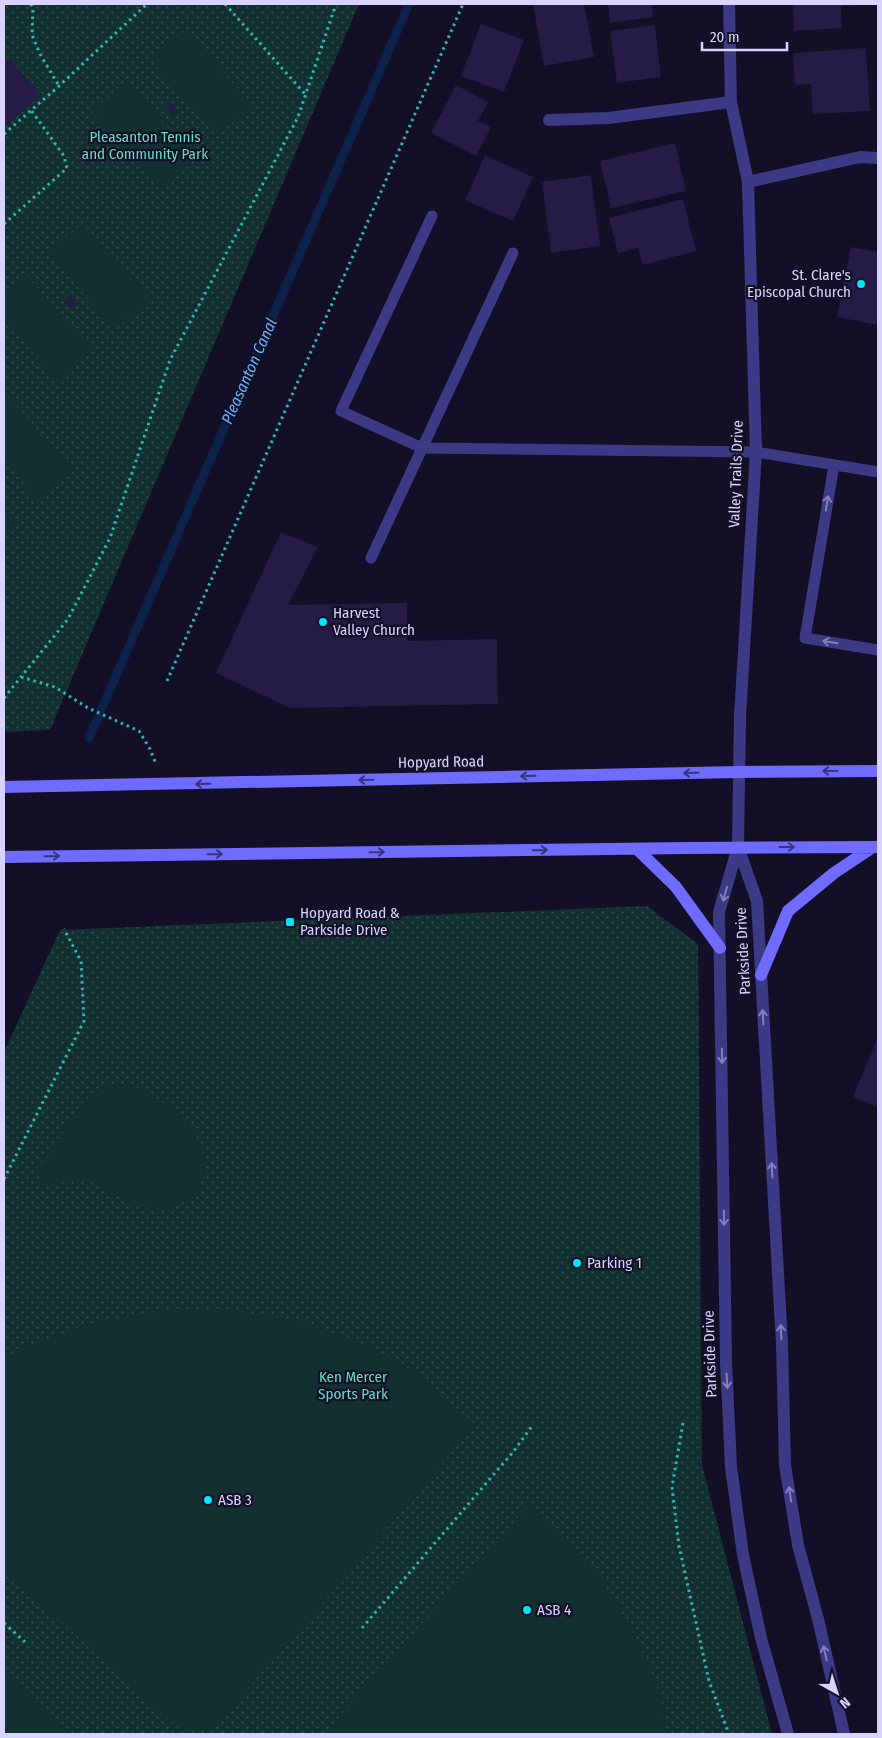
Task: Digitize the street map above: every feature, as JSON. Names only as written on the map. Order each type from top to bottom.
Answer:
[{"type":"main road","name":"Hopyard Road","points":[[4,787],[739,772],[878,771]]},
{"type":"main road","points":[[4,857],[738,847],[876,847]]},
{"type":"main road","points":[[760,976],[788,911],[834,873],[876,847]]},
{"type":"main road","points":[[637,849],[676,887],[720,948]]},
{"type":"street","name":"Valley Trails Drive","points":[[729,4],[731,102],[748,182],[756,452],[740,706],[738,847]]},
{"type":"street","points":[[549,120],[608,118],[731,102]]},
{"type":"street","points":[[748,182],[860,157],[878,158]]},
{"type":"street","name":"Parkside Drive","points":[[738,847],[720,912],[726,1362],[731,1467],[743,1555],[761,1638],[788,1734]]},
{"type":"street","name":"Parkside Drive","points":[[738,847],[757,901],[782,1344],[785,1465],[798,1545],[819,1623],[844,1734]]},
{"type":"lane","points":[[432,216],[342,412],[422,448],[756,452],[878,472]]},
{"type":"lane","points":[[371,558],[513,253]]},
{"type":"lane","points":[[834,464],[805,638],[878,650]]},
{"type":"path","points":[[31,4],[33,8],[32,35],[40,54],[59,86]]},
{"type":"path","points":[[4,134],[147,4]]},
{"type":"path","points":[[225,4],[305,95]]},
{"type":"path","points":[[4,698],[68,619],[110,538],[170,360],[298,117],[336,4]]},
{"type":"path","points":[[167,681],[463,4]]},
{"type":"path","points":[[4,224],[67,168],[64,156],[31,110]]},
{"type":"path","points":[[21,677],[55,687],[88,708],[139,731],[150,749],[165,784]]},
{"type":"path","points":[[4,1179],[84,1021],[81,961],[64,929]]},
{"type":"path","points":[[683,1423],[672,1487],[679,1546],[709,1682],[729,1734]]},
{"type":"path","points":[[362,1628],[513,1452],[532,1426]]},
{"type":"path","points":[[4,1623],[25,1642]]},
{"type":"green space","name":"Pleasanton Tennis and Community Park","points":[[4,4],[359,4],[50,730],[4,732]]},
{"type":"green space","points":[[185,30],[252,105],[217,136],[151,60]]},
{"type":"green space","points":[[126,81],[194,157],[159,188],[92,112]]},
{"type":"green space","points":[[83,223],[151,298],[115,329],[49,254]]},
{"type":"green space","points":[[25,274],[92,350],[58,381],[4,320],[4,293]]},
{"type":"green space","points":[[7,396],[75,470],[39,501],[4,461],[4,399]]},
{"type":"green space","points":[[4,509],[16,522],[4,533]]},
{"type":"green space","name":"Ken Mercer Sports Park","points":[[647,906],[698,944],[702,1465],[772,1734],[4,1734],[4,1052],[60,930]]},
{"type":"green space","points":[[109,1084],[136,1087],[175,1110],[195,1132],[207,1163],[197,1195],[169,1209],[137,1207],[95,1183],[71,1178],[41,1188],[37,1168],[53,1152],[71,1116],[91,1094]]},
{"type":"green space","name":"ASB 3","points":[[161,1311],[232,1311],[297,1320],[367,1346],[418,1373],[475,1425],[210,1731],[183,1732],[55,1616],[4,1574],[4,1359],[22,1348],[89,1324]]},
{"type":"green space","name":"ASB 4","points":[[530,1504],[603,1581],[636,1638],[659,1691],[667,1734],[324,1734],[391,1658]]},
{"type":"green space","points":[[4,1673],[6,1675],[72,1734],[4,1734]]},
{"type":"building","points":[[533,4],[584,4],[594,57],[544,66]]},
{"type":"building","points":[[608,4],[652,4],[653,17],[610,23]]},
{"type":"building","points":[[793,4],[856,5],[841,6],[842,28],[794,31]]},
{"type":"building","points":[[481,24],[524,40],[504,92],[461,76]]},
{"type":"building","points":[[655,25],[661,77],[617,83],[610,31]]},
{"type":"building","points":[[866,48],[870,111],[813,114],[811,84],[795,85],[793,53]]},
{"type":"building","points":[[10,59],[38,91],[35,93],[39,97],[4,127],[4,64]]},
{"type":"building","points":[[456,85],[488,102],[478,121],[491,127],[476,156],[431,133]]},
{"type":"building","points":[[172,103],[178,110],[173,115],[166,107]]},
{"type":"building","points":[[675,143],[686,191],[611,208],[600,161]]},
{"type":"building","points":[[485,155],[533,177],[513,221],[465,200]]},
{"type":"building","points":[[591,175],[600,246],[551,253],[542,182]]},
{"type":"building","points":[[683,199],[696,251],[643,265],[638,248],[618,253],[609,218]]},
{"type":"building","name":"St. Clare's Episcopal Church","points":[[851,247],[878,252],[878,325],[837,317]]},
{"type":"building","points":[[70,295],[77,303],[70,309],[64,301]]},
{"type":"building","name":"Harvest Valley Church","points":[[281,532],[318,547],[288,605],[407,603],[407,641],[497,639],[498,704],[290,708],[216,673]]},
{"type":"building","points":[[878,1037],[878,1107],[853,1097]]},
{"type":"waterway","name":"Pleasanton Canal","points":[[89,738],[409,4]]},
{"type":"place","name":"St. Clare's Episcopal Church","points":[[861,284]]},
{"type":"place","name":"Harvest Valley Church","points":[[323,622]]},
{"type":"place","name":"Hopyard Road & Parkside Drive","points":[[290,922]]},
{"type":"place","name":"Parking 1","points":[[577,1263]]},
{"type":"place","name":"ASB 3","points":[[208,1500]]},
{"type":"place","name":"ASB 4","points":[[527,1610]]}]
